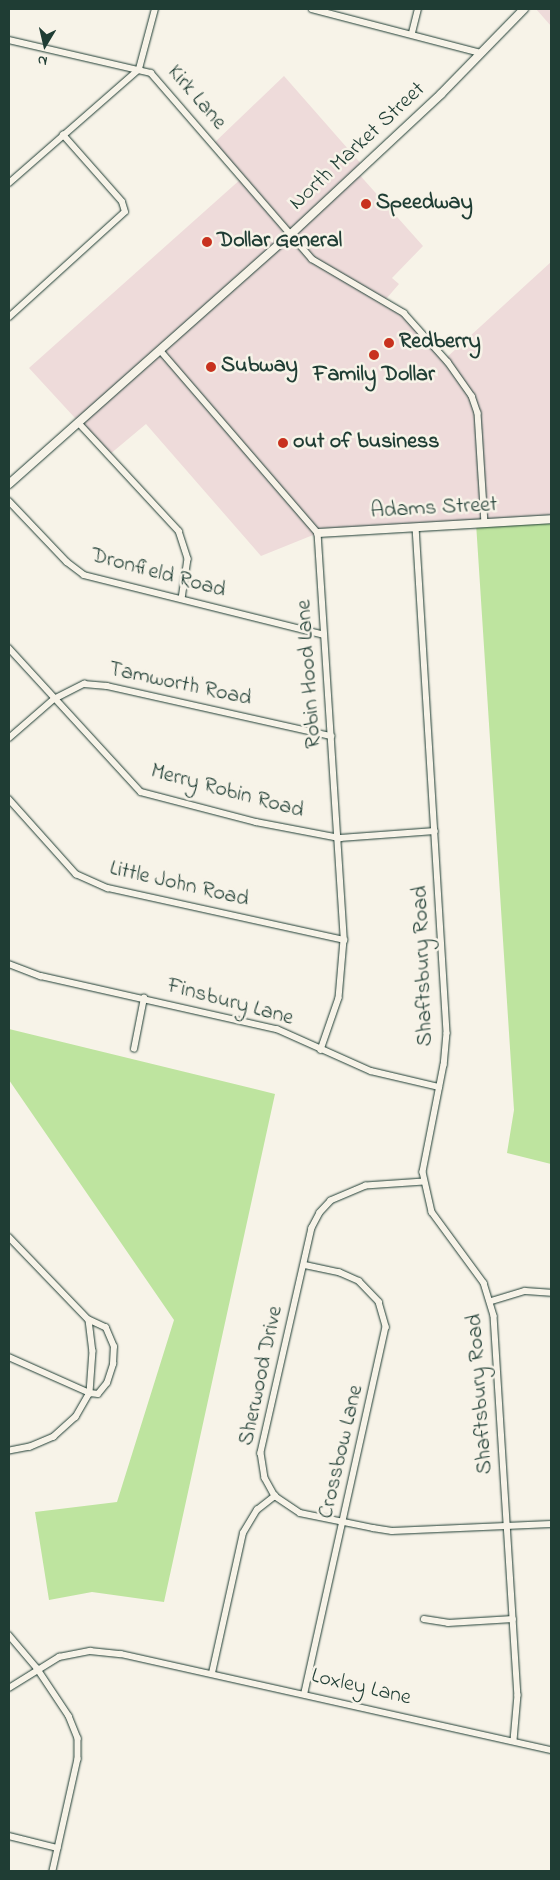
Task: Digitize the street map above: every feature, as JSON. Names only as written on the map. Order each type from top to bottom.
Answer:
[{"type":"street","points":[[9,183],[139,69],[155,9]]},
{"type":"street","points":[[317,9],[481,52]]},
{"type":"street","points":[[412,34],[418,9]]},
{"type":"street","name":"North Market Street","points":[[9,484],[290,234],[524,9]]},
{"type":"street","name":"Kirk Lane","points":[[9,40],[151,73],[312,259],[400,309],[464,382],[478,413],[484,523]]},
{"type":"street","points":[[9,317],[125,212],[122,202],[63,135]]},
{"type":"street","points":[[160,350],[318,533]]},
{"type":"street","points":[[78,422],[179,531],[188,559],[182,599]]},
{"type":"street","name":"Dronfield Road","points":[[9,501],[67,562],[84,575],[324,635]]},
{"type":"street","name":"Adams Street","points":[[318,533],[551,519]]},
{"type":"street","name":"Shaftsbury Road","points":[[416,527],[447,1033],[439,1087],[424,1153],[424,1182],[428,1203],[438,1222],[484,1283],[492,1301],[518,1695],[514,1741]]},
{"type":"street","name":"Robin Hood Lane","points":[[318,533],[331,736],[340,838],[344,940],[339,998],[321,1050]]},
{"type":"street","name":"Merry Robin Road","points":[[9,648],[141,792],[256,822],[340,838],[435,831]]},
{"type":"street","name":"Tamworth Road","points":[[9,738],[54,699],[84,684],[107,686],[331,736]]},
{"type":"street","name":"Little John Road","points":[[9,799],[76,874],[108,888],[344,940]]},
{"type":"street","name":"Finsbury Lane","points":[[9,964],[41,976],[276,1029],[371,1071],[439,1087]]},
{"type":"street","points":[[134,1049],[144,998]]},
{"type":"street","name":"Sherwood Drive","points":[[275,1496],[262,1470],[261,1453],[312,1228],[331,1201],[366,1186],[424,1182]]},
{"type":"street","points":[[9,1238],[89,1320],[106,1328],[114,1347],[113,1364],[107,1383],[98,1394],[90,1394],[9,1357]]},
{"type":"street","name":"Crossbow Lane","points":[[305,1265],[339,1272],[359,1281],[378,1302],[386,1327],[305,1693]]},
{"type":"street","points":[[492,1301],[524,1291],[551,1293]]},
{"type":"street","points":[[9,1450],[30,1447],[54,1437],[76,1416],[90,1394],[94,1351],[89,1320]]},
{"type":"street","points":[[212,1673],[243,1533],[257,1510],[275,1496],[300,1512],[392,1531],[551,1524]]},
{"type":"street","points":[[424,1619],[448,1623],[513,1619]]},
{"type":"street","points":[[9,1635],[37,1668],[69,1716],[78,1738],[78,1759],[53,1871]]},
{"type":"street","name":"Loxley Lane","points":[[9,1688],[37,1668],[59,1657],[90,1651],[162,1662],[551,1750]]},
{"type":"street","points":[[9,1836],[58,1848]]},
{"type":"shaded area","points":[[536,9],[551,9],[551,26]]},
{"type":"shaded area","points":[[284,76],[363,166],[357,172],[423,246],[392,278],[399,284],[386,299],[396,306],[446,358],[551,262],[551,517],[318,533],[261,556],[146,424],[109,455],[29,368],[242,178],[213,144]]},
{"type":"green space","points":[[551,519],[551,1164],[507,1153],[514,1110],[476,523]]},
{"type":"green space","points":[[9,1029],[275,1094],[164,1602],[92,1592],[49,1600],[35,1512],[117,1502],[174,1320],[9,1080]]},
{"type":"place","name":"Speedway","points":[[366,204]]},
{"type":"place","name":"Dollar General","points":[[207,242]]},
{"type":"place","name":"Redberry","points":[[389,343]]},
{"type":"place","name":"Family Dollar","points":[[374,355]]},
{"type":"place","name":"Subway","points":[[211,367]]},
{"type":"place","name":"out of business","points":[[283,443]]}]
